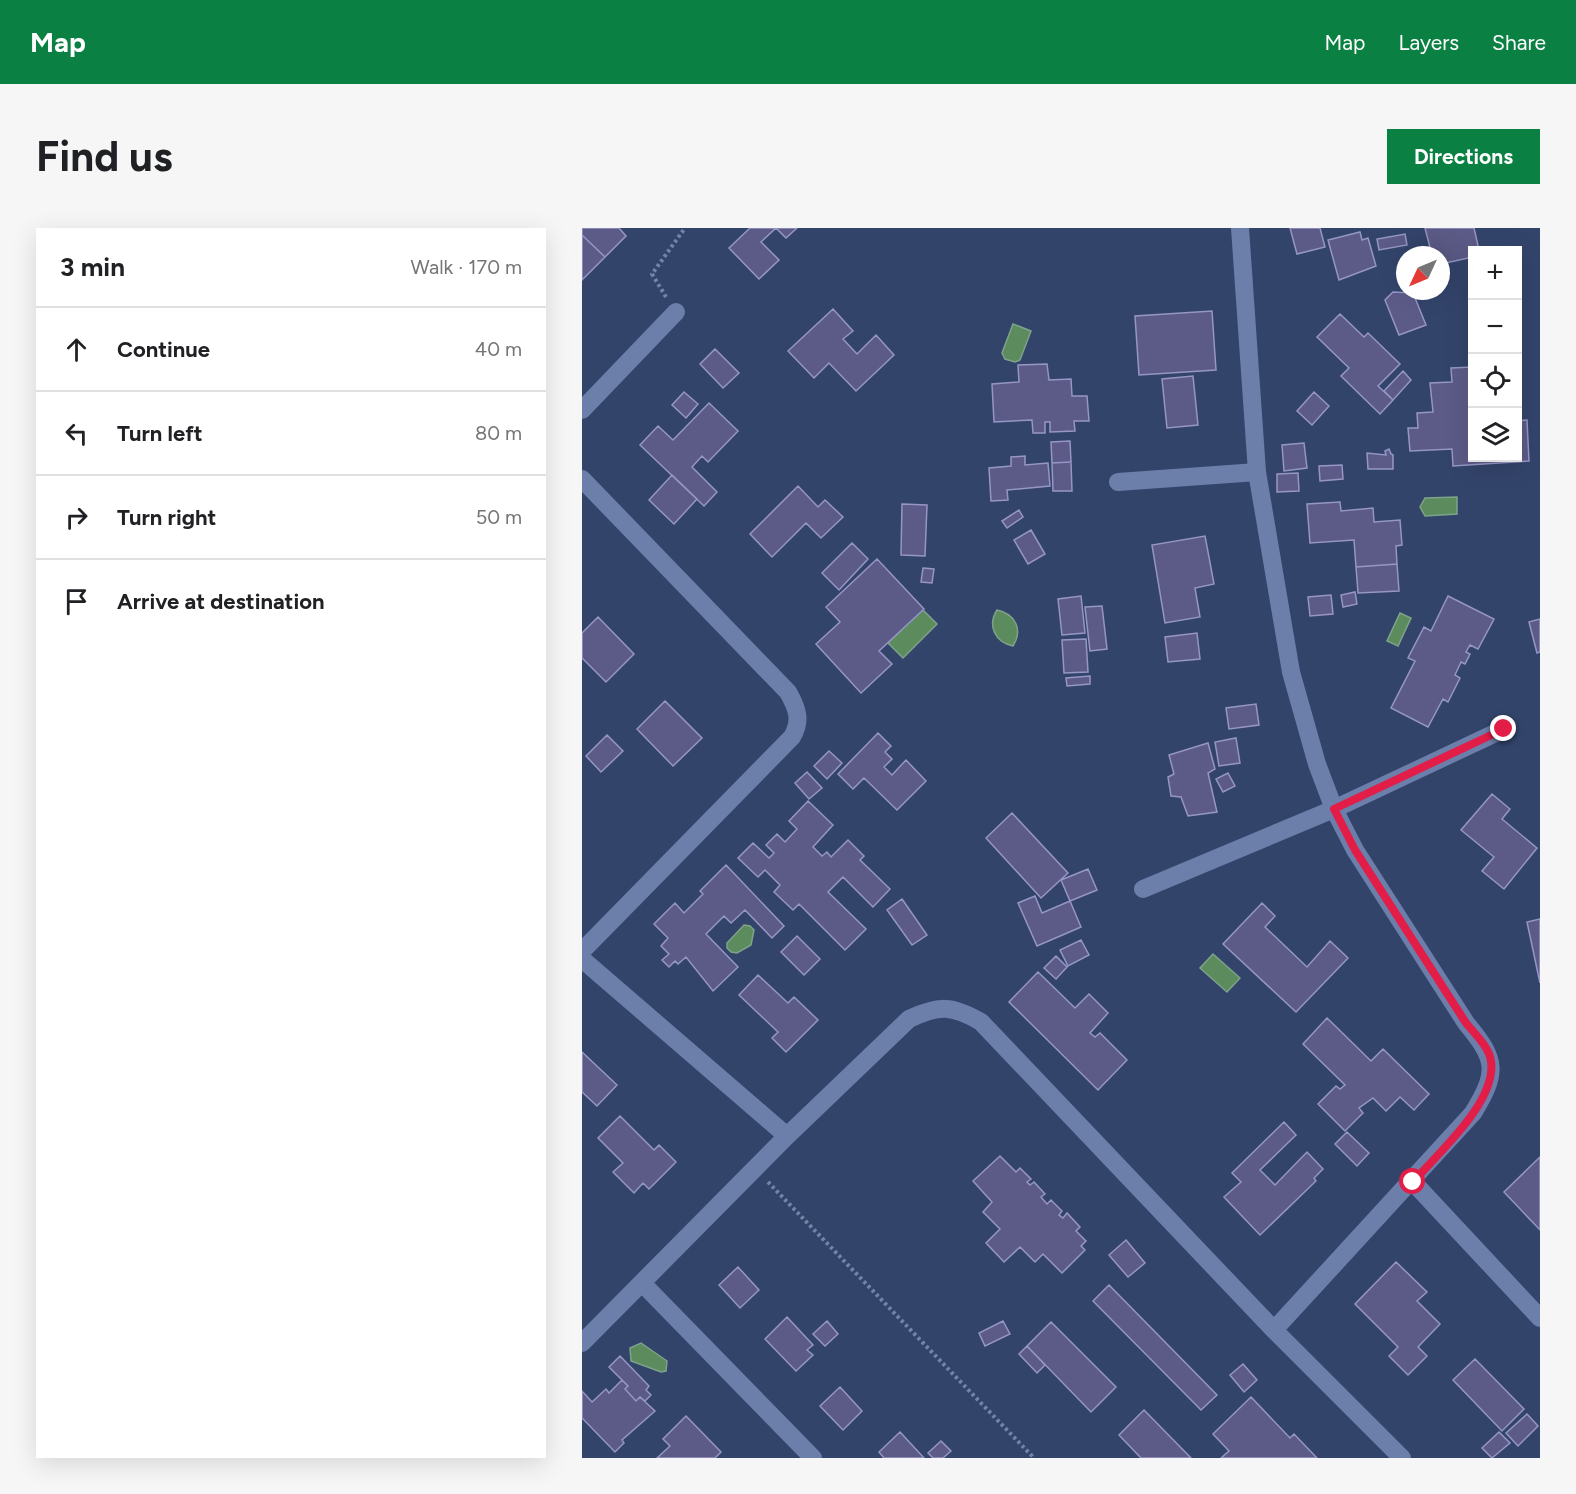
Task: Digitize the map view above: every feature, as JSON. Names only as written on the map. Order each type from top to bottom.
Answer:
[{"type":"street","points":[[1240,228],[1257,472],[1291,672],[1317,764],[1334,809],[1355,850],[1466,1023],[1484,1044],[1491,1061],[1489,1088],[1473,1113],[1413,1182],[1274,1330]]},
{"type":"street","points":[[582,410],[676,312]]},
{"type":"street","points":[[1118,482],[1257,472]]},
{"type":"street","points":[[582,479],[788,692],[799,717],[792,737],[582,951]]},
{"type":"street","points":[[1143,889],[1334,809],[1504,729]]},
{"type":"street","points":[[582,959],[787,1136]]},
{"type":"street","points":[[582,1343],[643,1284],[787,1136],[909,1019],[927,1010],[946,1007],[962,1011],[981,1022],[1274,1330],[1402,1458]]},
{"type":"street","points":[[1413,1182],[1540,1318]]},
{"type":"street","points":[[643,1284],[808,1456]]},
{"type":"path","points":[[676,312],[652,274],[685,228]]},
{"type":"path","points":[[755,1169],[1034,1458]]},
{"type":"shaded area","points":[[1013,324],[1031,331],[1020,360],[1015,362],[1005,359],[1002,353]]},
{"type":"shaded area","points":[[1457,497],[1457,514],[1425,516],[1420,507],[1425,498]]},
{"type":"shaded area","points":[[922,609],[937,624],[903,658],[888,643]]},
{"type":"shaded area","points":[[997,610],[1009,615],[1016,624],[1017,634],[1013,646],[1002,641],[994,632],[993,622]]},
{"type":"shaded area","points":[[1400,613],[1411,618],[1398,646],[1387,641]]},
{"type":"shaded area","points":[[744,925],[754,930],[751,945],[737,953],[731,952],[727,948],[727,943]]},
{"type":"shaded area","points":[[1213,954],[1240,978],[1227,992],[1200,968]]},
{"type":"shaded area","points":[[641,1343],[667,1361],[666,1371],[661,1372],[631,1361],[630,1348]]},
{"type":"building","points":[[582,228],[619,228],[626,236],[605,257],[582,235]]},
{"type":"building","points":[[750,228],[776,228],[761,242],[779,260],[759,279],[729,248]]},
{"type":"building","points":[[776,228],[797,228],[786,238]]},
{"type":"building","points":[[1290,228],[1320,228],[1325,247],[1297,254]]},
{"type":"building","points":[[1425,228],[1474,228],[1478,246],[1468,246],[1468,258],[1450,262],[1450,246],[1430,246]]},
{"type":"building","points":[[1360,232],[1362,240],[1368,238],[1376,266],[1339,280],[1328,240]]},
{"type":"building","points":[[1405,234],[1407,245],[1379,250],[1377,239]]},
{"type":"building","points":[[582,235],[605,257],[582,280]]},
{"type":"building","points":[[1393,292],[1396,292],[1396,300],[1416,300],[1426,325],[1399,335],[1385,300]]},
{"type":"building","points":[[833,309],[853,331],[843,339],[857,354],[876,335],[894,355],[856,391],[829,363],[814,378],[788,351]]},
{"type":"building","points":[[1212,311],[1216,370],[1139,375],[1135,316]]},
{"type":"building","points":[[1340,314],[1364,337],[1368,333],[1400,364],[1378,386],[1393,400],[1380,414],[1341,376],[1349,368],[1317,337]]},
{"type":"building","points":[[715,349],[739,373],[723,388],[700,364]]},
{"type":"building","points":[[1047,364],[1049,380],[1071,379],[1072,396],[1087,396],[1089,421],[1074,421],[1075,431],[1050,432],[1050,422],[1045,422],[1045,433],[1033,433],[1032,420],[994,422],[992,384],[1019,382],[1018,365]]},
{"type":"building","points":[[1468,367],[1468,462],[1514,462],[1453,466],[1452,449],[1410,451],[1408,428],[1418,428],[1417,413],[1433,412],[1430,383],[1452,382],[1451,368]]},
{"type":"building","points":[[1403,371],[1411,380],[1393,400],[1384,391]]},
{"type":"building","points":[[1193,376],[1198,425],[1167,428],[1162,379]]},
{"type":"building","points":[[684,392],[698,404],[686,418],[672,405]]},
{"type":"building","points":[[1314,392],[1329,406],[1312,425],[1297,411]]},
{"type":"building","points":[[709,403],[738,431],[708,462],[702,456],[692,467],[717,492],[704,506],[640,445],[658,426],[673,440]]},
{"type":"building","points":[[1527,420],[1529,461],[1522,461],[1522,421]]},
{"type":"building","points":[[1070,441],[1071,462],[1052,463],[1051,442]]},
{"type":"building","points":[[1304,443],[1307,468],[1284,471],[1282,445]]},
{"type":"building","points":[[1389,449],[1393,455],[1393,469],[1368,469],[1367,453],[1386,455],[1385,451]]},
{"type":"building","points":[[1025,456],[1025,465],[1048,463],[1050,486],[1007,490],[1008,500],[991,501],[989,468],[1011,466],[1011,457]]},
{"type":"building","points":[[1071,462],[1072,491],[1053,491],[1052,463]]},
{"type":"building","points":[[1342,465],[1343,479],[1320,481],[1319,466]]},
{"type":"building","points":[[1298,473],[1299,491],[1277,492],[1277,474]]},
{"type":"building","points":[[672,475],[697,499],[674,524],[649,500]]},
{"type":"building","points":[[798,486],[818,507],[825,500],[843,517],[821,538],[806,523],[772,557],[750,534]]},
{"type":"building","points":[[1340,502],[1341,511],[1373,508],[1374,522],[1400,520],[1402,545],[1396,546],[1397,564],[1356,567],[1354,540],[1310,543],[1307,504]]},
{"type":"building","points":[[902,504],[927,505],[925,556],[901,555]]},
{"type":"building","points":[[1019,510],[1023,517],[1007,528],[1002,521]]},
{"type":"building","points":[[1031,530],[1045,554],[1028,564],[1014,540]]},
{"type":"building","points":[[1205,536],[1214,584],[1195,588],[1200,617],[1165,623],[1152,545]]},
{"type":"building","points":[[852,543],[868,559],[839,590],[822,573]]},
{"type":"building","points":[[877,559],[924,609],[879,651],[892,664],[861,693],[816,644],[840,622],[826,607]]},
{"type":"building","points":[[1397,564],[1399,591],[1358,593],[1356,567]]},
{"type":"building","points":[[923,568],[934,569],[932,583],[921,582]]},
{"type":"building","points":[[1355,592],[1357,604],[1343,607],[1341,595]]},
{"type":"building","points":[[1331,595],[1333,614],[1310,616],[1308,597]]},
{"type":"building","points":[[1081,596],[1085,633],[1062,635],[1058,599]]},
{"type":"building","points":[[1448,596],[1494,619],[1478,649],[1470,645],[1466,652],[1470,654],[1465,664],[1461,662],[1455,675],[1460,678],[1448,702],[1443,699],[1428,727],[1391,708],[1415,661],[1408,658],[1424,627],[1431,631]]},
{"type":"building","points":[[1102,606],[1107,649],[1090,651],[1085,607]]},
{"type":"building","points":[[598,617],[634,654],[606,682],[582,658],[582,633]]},
{"type":"building","points":[[1540,619],[1540,652],[1537,653],[1529,622]]},
{"type":"building","points":[[1197,633],[1200,659],[1168,662],[1165,637]]},
{"type":"building","points":[[1086,639],[1088,672],[1064,673],[1062,640]]},
{"type":"building","points":[[1090,676],[1090,684],[1067,686],[1066,678]]},
{"type":"building","points":[[665,701],[702,738],[673,766],[637,729]]},
{"type":"building","points":[[1256,704],[1259,725],[1229,729],[1226,708]]},
{"type":"building","points":[[878,733],[891,746],[885,752],[892,759],[884,767],[892,775],[906,760],[926,781],[897,810],[864,778],[853,789],[838,774]]},
{"type":"building","points":[[607,735],[623,751],[601,772],[586,756]]},
{"type":"building","points":[[1236,738],[1240,763],[1219,766],[1215,742]]},
{"type":"building","points":[[1208,743],[1215,769],[1208,773],[1217,812],[1188,816],[1181,797],[1171,796],[1168,777],[1174,774],[1169,755]]},
{"type":"building","points":[[829,751],[842,763],[827,779],[814,766]]},
{"type":"building","points":[[807,772],[822,788],[809,799],[795,783]]},
{"type":"building","points":[[1228,773],[1235,786],[1223,792],[1216,779]]},
{"type":"building","points":[[1492,794],[1510,809],[1502,819],[1537,848],[1504,889],[1482,871],[1494,857],[1461,830]]},
{"type":"building","points":[[808,801],[833,825],[813,847],[822,856],[827,852],[831,857],[848,840],[864,856],[860,860],[890,889],[873,907],[843,877],[828,892],[866,929],[845,950],[799,904],[793,910],[774,892],[780,885],[765,870],[758,877],[738,858],[753,843],[769,858],[774,853],[766,845],[777,834],[785,842],[797,829],[789,821]]},
{"type":"building","points":[[1012,813],[1068,873],[1041,898],[986,838]]},
{"type":"building","points":[[726,865],[784,926],[772,938],[745,910],[731,923],[724,916],[706,934],[738,967],[713,991],[686,957],[678,964],[675,961],[669,967],[662,960],[669,954],[661,946],[668,938],[654,924],[675,903],[684,913],[703,894],[700,891]]},
{"type":"building","points":[[1088,869],[1097,890],[1070,901],[1061,880]]},
{"type":"building","points":[[1035,896],[1042,913],[1070,901],[1081,927],[1037,946],[1018,903]]},
{"type":"building","points":[[902,899],[927,935],[912,945],[887,910]]},
{"type":"building","points":[[1262,903],[1275,916],[1265,927],[1307,967],[1330,941],[1348,958],[1296,1012],[1223,944]]},
{"type":"building","points":[[1540,919],[1540,983],[1527,922]]},
{"type":"building","points":[[797,936],[820,959],[804,975],[781,952]]},
{"type":"building","points":[[1081,940],[1089,955],[1068,966],[1060,950]]},
{"type":"building","points":[[1056,956],[1067,967],[1056,979],[1044,968]]},
{"type":"building","points":[[1038,972],[1075,1008],[1089,994],[1108,1013],[1090,1033],[1095,1037],[1100,1033],[1127,1060],[1098,1090],[1009,1002]]},
{"type":"building","points":[[758,975],[788,1003],[794,997],[818,1020],[786,1052],[772,1038],[778,1032],[739,995]]},
{"type":"building","points":[[1327,1018],[1371,1061],[1383,1049],[1429,1094],[1414,1110],[1400,1097],[1386,1111],[1373,1098],[1359,1108],[1363,1113],[1345,1131],[1318,1104],[1336,1086],[1340,1089],[1345,1085],[1303,1044]]},
{"type":"building","points":[[582,1052],[617,1085],[597,1106],[582,1092]]},
{"type":"building","points":[[620,1116],[654,1150],[659,1145],[676,1162],[649,1189],[643,1183],[634,1193],[613,1172],[623,1163],[598,1138]]},
{"type":"building","points":[[1284,1122],[1296,1135],[1260,1170],[1275,1185],[1307,1152],[1323,1169],[1314,1178],[1316,1181],[1260,1235],[1224,1197],[1241,1182],[1232,1173]]},
{"type":"building","points":[[1347,1132],[1369,1153],[1357,1166],[1335,1144]]},
{"type":"building","points":[[1000,1156],[1016,1172],[1020,1168],[1031,1179],[1027,1182],[1030,1185],[1034,1182],[1045,1194],[1041,1197],[1047,1204],[1051,1200],[1062,1211],[1059,1215],[1063,1218],[1067,1213],[1080,1227],[1076,1231],[1086,1241],[1081,1246],[1085,1250],[1062,1273],[1043,1254],[1035,1262],[1020,1247],[1004,1262],[986,1243],[1000,1229],[983,1212],[992,1202],[973,1181]]},
{"type":"building","points":[[1540,1157],[1540,1230],[1504,1192]]},
{"type":"building","points":[[1126,1240],[1145,1263],[1128,1277],[1109,1255]]},
{"type":"building","points":[[1396,1262],[1427,1292],[1417,1301],[1440,1324],[1418,1347],[1427,1356],[1408,1375],[1389,1356],[1398,1347],[1355,1304]]},
{"type":"building","points":[[738,1267],[759,1290],[740,1308],[719,1285]]},
{"type":"building","points":[[1109,1285],[1217,1395],[1201,1410],[1093,1301]]},
{"type":"building","points":[[787,1317],[813,1345],[807,1350],[813,1355],[796,1371],[765,1339]]},
{"type":"building","points":[[827,1321],[838,1334],[825,1346],[813,1334]]},
{"type":"building","points":[[1003,1321],[1010,1334],[985,1346],[979,1333]]},
{"type":"building","points":[[1051,1322],[1116,1387],[1091,1412],[1027,1346]]},
{"type":"building","points":[[1027,1346],[1045,1365],[1037,1373],[1019,1354]]},
{"type":"building","points":[[620,1356],[649,1386],[646,1390],[651,1395],[645,1401],[640,1397],[636,1401],[625,1389],[628,1386],[609,1367]]},
{"type":"building","points":[[1475,1359],[1524,1409],[1502,1431],[1453,1380]]},
{"type":"building","points":[[1243,1364],[1257,1380],[1244,1392],[1230,1375]]},
{"type":"building","points":[[622,1380],[628,1386],[625,1389],[636,1401],[640,1397],[655,1411],[622,1440],[624,1443],[615,1452],[582,1418],[582,1391],[592,1402],[606,1389],[609,1393]]},
{"type":"building","points":[[840,1387],[862,1411],[843,1430],[820,1406]]},
{"type":"building","points":[[1251,1397],[1290,1438],[1294,1434],[1317,1458],[1221,1458],[1229,1451],[1213,1434]]},
{"type":"building","points":[[1144,1410],[1191,1458],[1141,1458],[1119,1435]]},
{"type":"building","points":[[1527,1414],[1538,1426],[1518,1446],[1506,1433]]},
{"type":"building","points":[[686,1416],[721,1452],[715,1458],[657,1458],[670,1446],[663,1439]]},
{"type":"building","points":[[900,1432],[924,1458],[884,1458],[879,1452]]},
{"type":"building","points":[[1499,1432],[1510,1443],[1492,1458],[1482,1448]]},
{"type":"building","points":[[941,1441],[951,1451],[943,1458],[933,1458],[928,1453]]},
{"type":"route","points":[[1413,1182],[1473,1113],[1489,1088],[1491,1061],[1484,1044],[1466,1023],[1355,850],[1334,809],[1504,729]]}]
